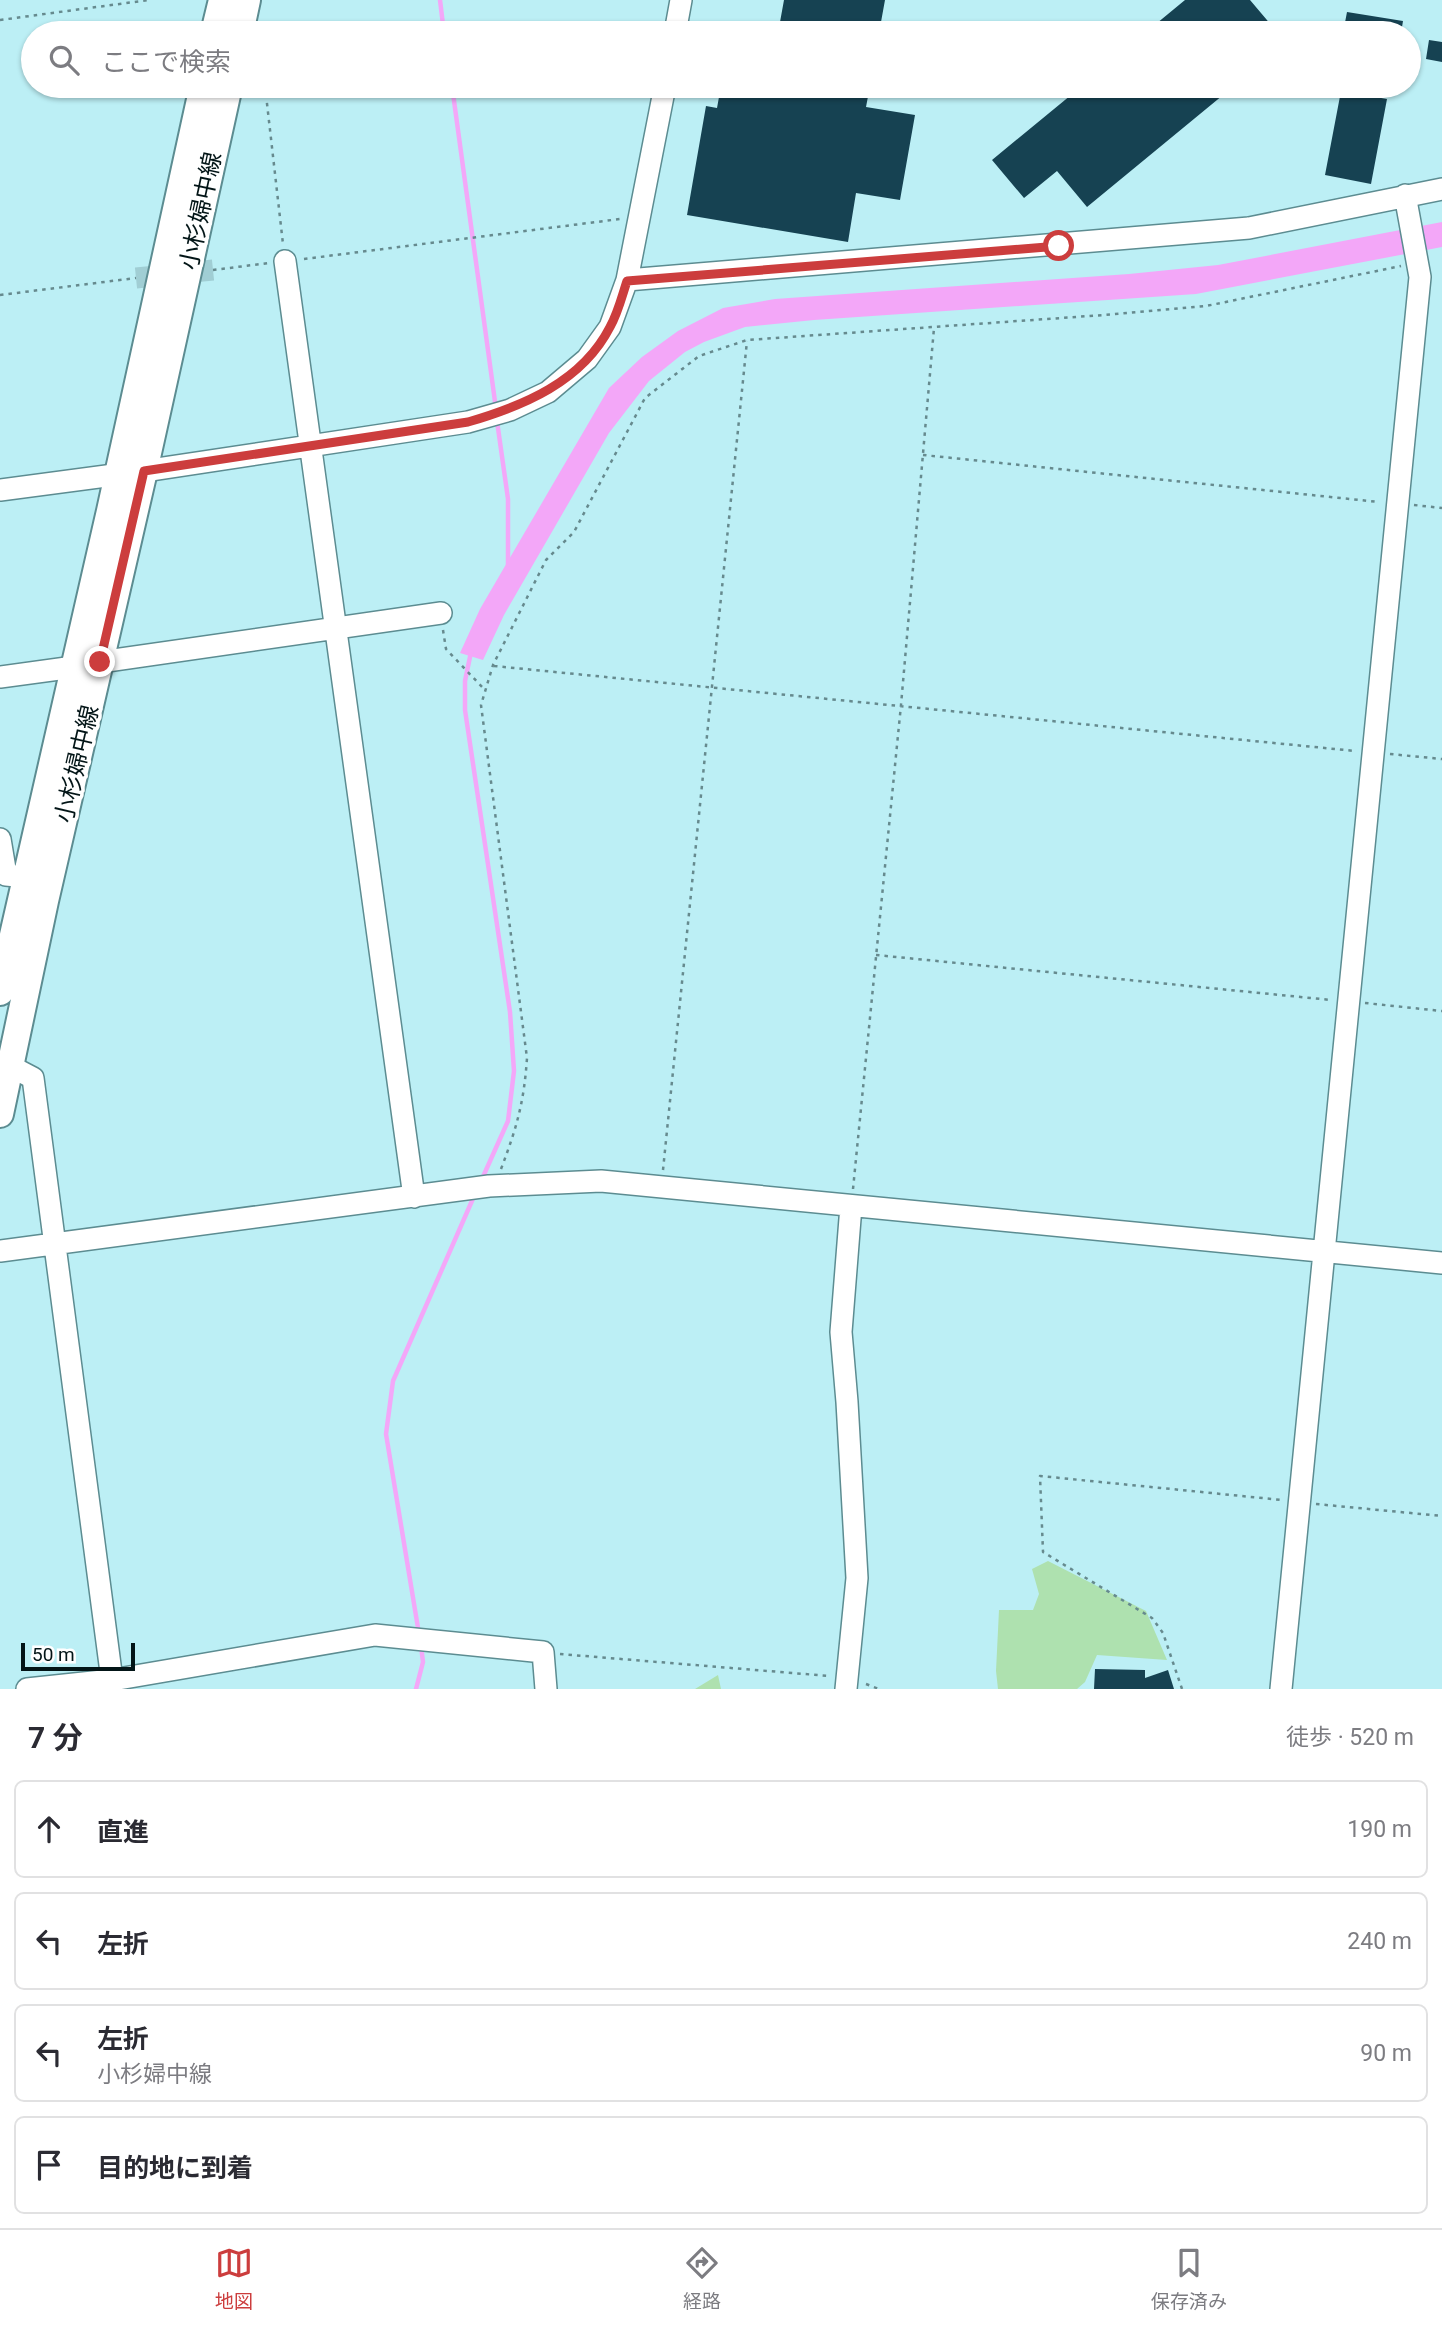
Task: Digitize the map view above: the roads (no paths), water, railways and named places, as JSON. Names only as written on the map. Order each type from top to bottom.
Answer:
[{"type":"main road","points":[[218,21],[222,0]]},
{"type":"main road","points":[[243,21],[247,0]]},
{"type":"main road","name":"小杉婦中線","points":[[0,1114],[45,901],[118,475],[200,98]]},
{"type":"main road","name":"小杉婦中線","points":[[0,992],[27,877],[144,471],[226,98]]},
{"type":"street","points":[[677,21],[681,0]]},
{"type":"street","points":[[0,490],[118,475],[468,422],[510,410],[548,392],[587,359],[610,327],[627,281],[642,217],[663,98]]},
{"type":"street","points":[[627,281],[1249,228],[1442,189]]},
{"type":"street","points":[[1280,1689],[1420,277],[1405,195]]},
{"type":"street","points":[[285,261],[414,1197]]},
{"type":"street","points":[[0,677],[441,613]]},
{"type":"street","points":[[0,839],[6,876],[27,877]]},
{"type":"street","points":[[10,1066],[33,1078],[112,1680]]},
{"type":"street","points":[[0,1251],[492,1186],[601,1181],[1442,1263]]},
{"type":"street","points":[[846,1683],[857,1578],[841,1332],[852,1206]]},
{"type":"street","points":[[27,1689],[112,1680],[375,1635],[542,1652],[546,1689]]},
{"type":"waterway","points":[[440,0],[443,21]]},
{"type":"waterway","points":[[454,98],[496,409]]},
{"type":"waterway","points":[[497,421],[508,499],[508,565]]},
{"type":"waterway","points":[[471,652],[465,681],[465,710],[510,1012],[514,1071],[508,1121],[482,1179]]},
{"type":"waterway","points":[[419,1634],[386,1434],[393,1381],[475,1194]]},
{"type":"waterway","points":[[416,1689],[423,1662],[421,1646]]},
{"type":"tunnel","points":[[136,278],[213,270]]}]
